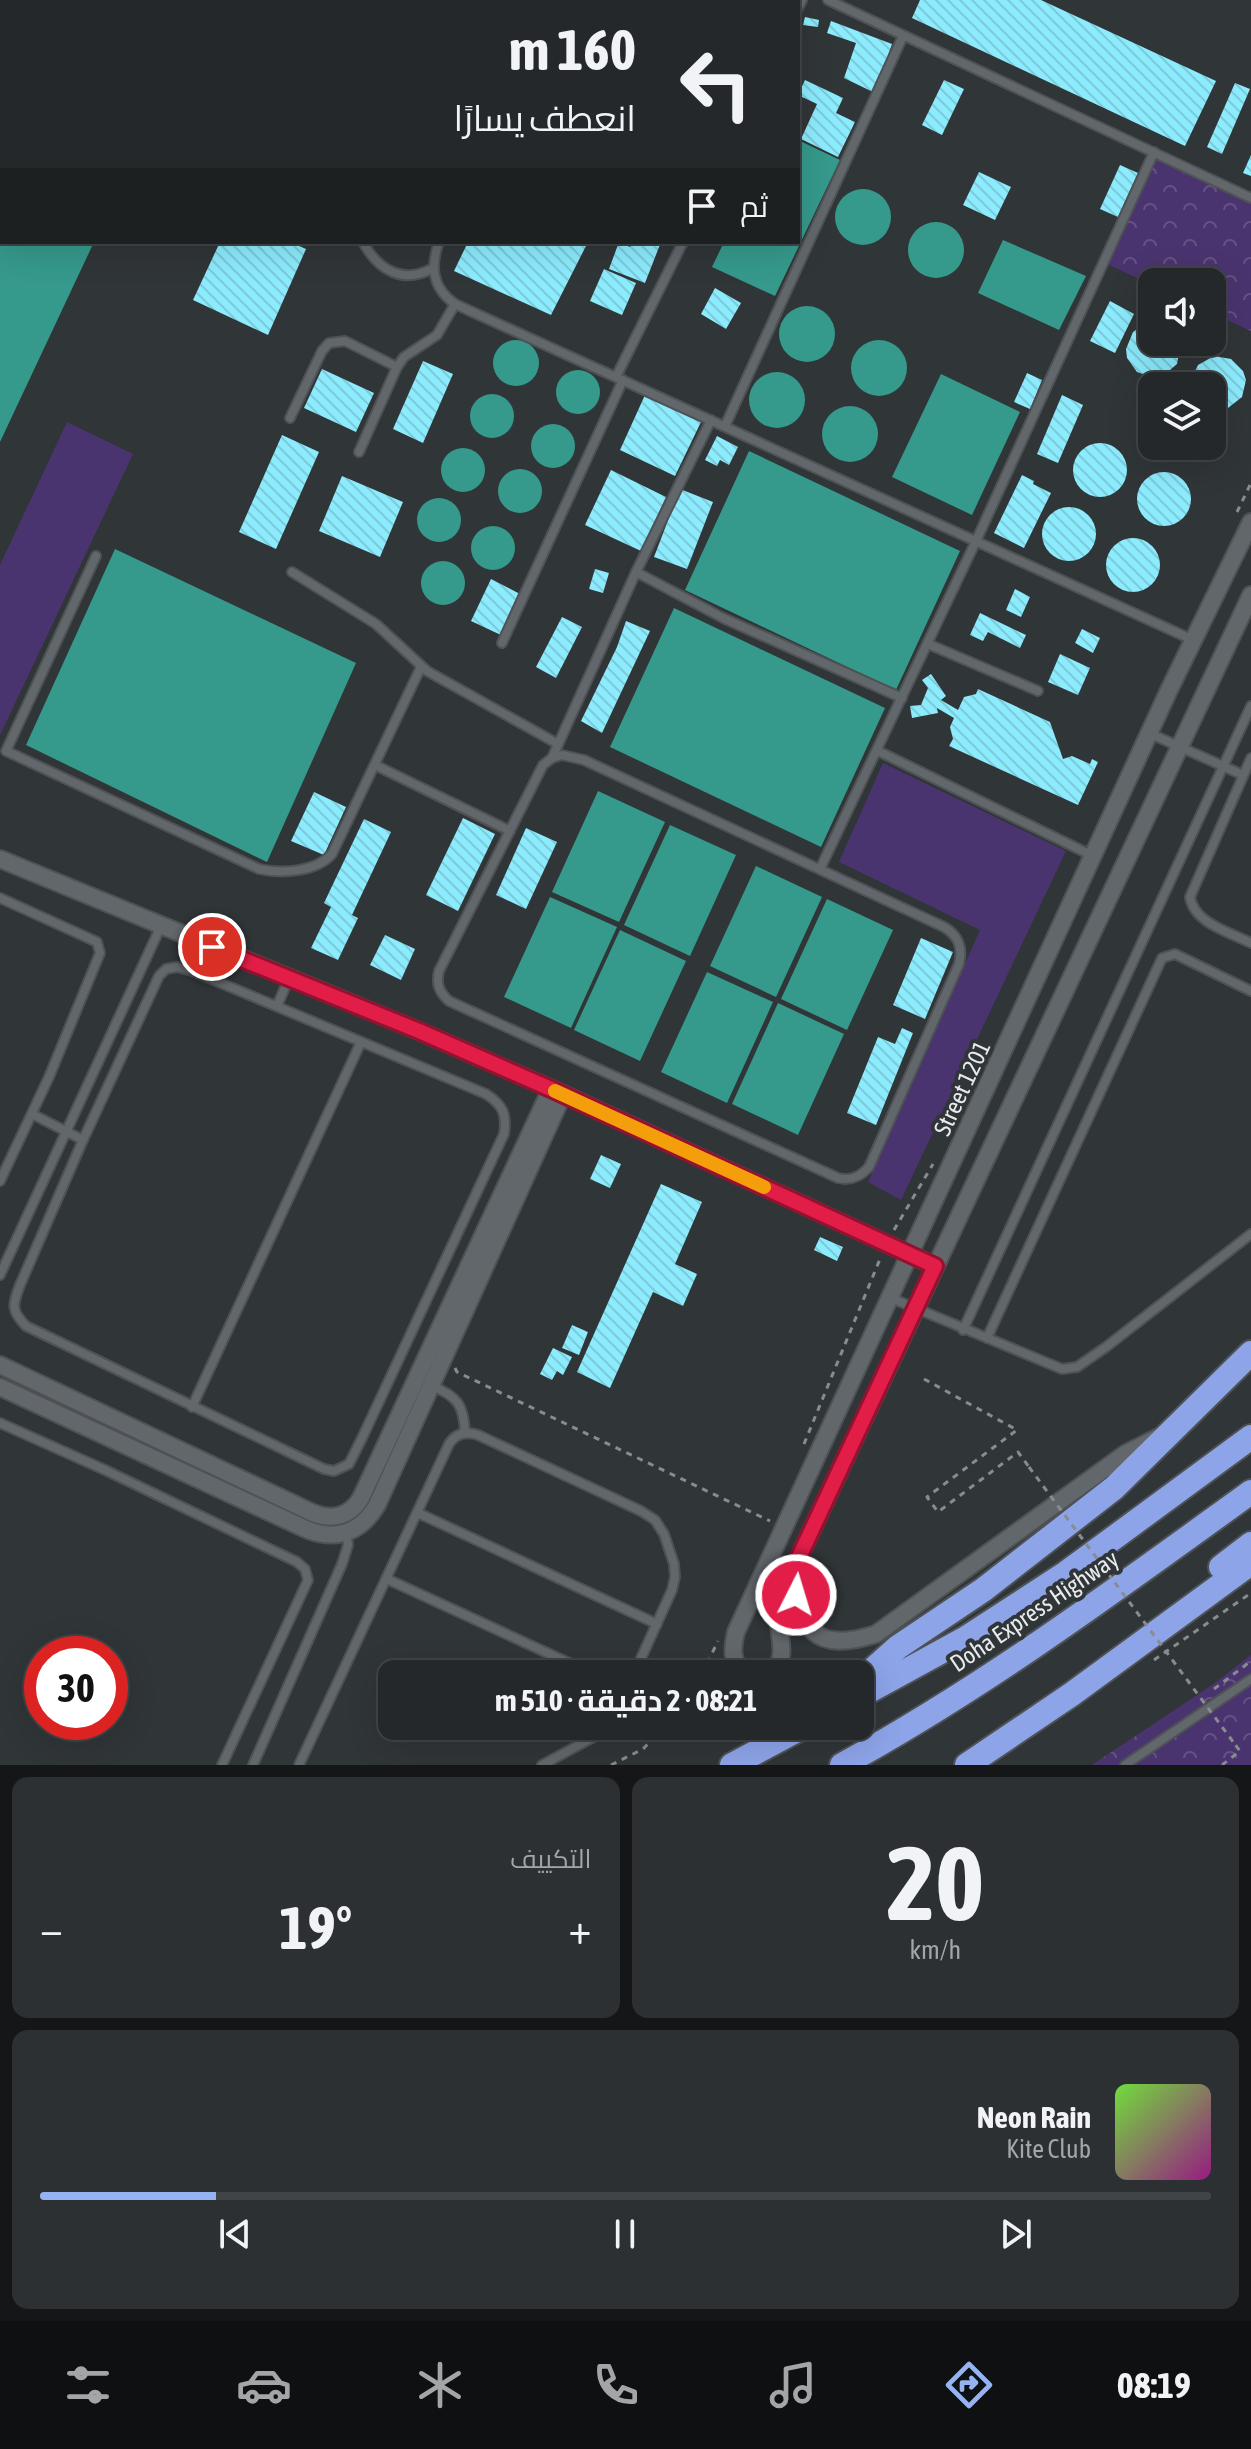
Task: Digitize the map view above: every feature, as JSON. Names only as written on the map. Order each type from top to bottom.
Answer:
[{"type":"highway","points":[[874,1668],[898,1647],[983,1590],[1114,1488],[1251,1353]]},
{"type":"highway","name":"Doha Express Highway","points":[[874,1688],[966,1638],[1066,1573],[1251,1437]]},
{"type":"highway","name":"Doha Express Highway","points":[[842,1765],[979,1684],[1060,1630],[1251,1492]]},
{"type":"highway","points":[[1194,1603],[1208,1577],[1251,1544]]},
{"type":"highway","points":[[967,1765],[1072,1694],[1251,1563]]},
{"type":"highway","points":[[732,1765],[779,1740]]},
{"type":"street","name":"Street 1201","points":[[734,1660],[736,1632],[1251,522]]},
{"type":"street","points":[[782,1660],[779,1613],[793,1570],[1251,595]]},
{"type":"street","points":[[0,859],[557,1092],[935,1266]]},
{"type":"street","points":[[0,1387],[308,1530],[321,1535],[348,1533],[360,1526],[377,1505],[557,1092]]},
{"type":"street","points":[[0,1365],[313,1513],[331,1518],[340,1516],[356,1506],[361,1498],[557,1092]]},
{"type":"street","points":[[793,1570],[801,1616],[808,1629],[820,1637],[835,1641],[853,1641],[876,1634],[1125,1454],[1169,1433]]},
{"type":"lane","points":[[828,0],[1251,198]]},
{"type":"lane","points":[[725,426],[903,36]]},
{"type":"lane","points":[[820,869],[976,541],[1154,152]]},
{"type":"lane","points":[[364,244],[377,263],[391,272],[416,275],[433,268]]},
{"type":"lane","points":[[439,244],[433,268],[439,290],[455,304],[1194,640]]},
{"type":"lane","points":[[502,643],[682,244]]},
{"type":"lane","points":[[359,452],[397,367],[404,357],[437,335],[455,304]]},
{"type":"lane","points":[[290,418],[322,351],[329,343],[345,341],[397,367]]},
{"type":"lane","points":[[552,758],[636,572],[711,420]]},
{"type":"lane","points":[[96,556],[6,751],[251,866],[277,871],[313,866],[332,854],[421,667]]},
{"type":"lane","points":[[292,572],[376,624],[421,667],[558,744]]},
{"type":"lane","points":[[636,572],[723,618],[902,698]]},
{"type":"lane","points":[[928,644],[1038,691]]},
{"type":"lane","points":[[963,1330],[1251,706]]},
{"type":"lane","points":[[1151,734],[1243,775]]},
{"type":"lane","points":[[878,751],[1094,857]]},
{"type":"lane","points":[[562,755],[584,760],[952,932],[961,947],[959,964],[869,1167],[863,1174],[846,1180],[449,1001],[442,995],[437,979],[439,971],[543,765],[552,758],[562,755]]},
{"type":"lane","points":[[1251,758],[1190,897],[1191,906],[1203,919],[1251,943]]},
{"type":"lane","points":[[375,765],[510,831]]},
{"type":"lane","points":[[0,898],[97,942],[100,953],[97,966],[0,1181]]},
{"type":"lane","points":[[0,1275],[161,926]]},
{"type":"lane","points":[[987,1338],[1162,958],[1175,954],[1251,991]]},
{"type":"lane","points":[[177,967],[192,971],[361,1042],[486,1094],[498,1101],[507,1117],[504,1134],[349,1464],[334,1471],[324,1469],[26,1326],[16,1316],[14,1302],[83,1140],[159,976],[166,969],[177,967]]},
{"type":"lane","points":[[277,1006],[289,978]]},
{"type":"lane","points":[[192,1407],[361,1042]]},
{"type":"lane","points":[[32,1114],[83,1140]]},
{"type":"lane","points":[[891,1298],[1062,1369],[1077,1367],[1251,1234]]},
{"type":"lane","points":[[431,1386],[460,1402],[465,1433]]},
{"type":"lane","points":[[0,1423],[105,1470],[297,1562],[305,1569],[308,1580],[222,1765]]},
{"type":"lane","points":[[299,1765],[449,1444],[458,1434],[478,1435],[655,1520],[664,1534],[675,1577],[640,1660]]},
{"type":"lane","points":[[418,1513],[657,1624]]},
{"type":"lane","points":[[253,1765],[342,1564],[348,1533],[340,1516]]},
{"type":"lane","points":[[387,1579],[563,1660]]},
{"type":"lane","points":[[1125,1765],[1251,1679]]},
{"type":"lane","points":[[542,1765],[590,1740]]},
{"type":"path","points":[[800,1453],[886,1244]]},
{"type":"path","points":[[454,1365],[457,1372],[770,1521],[764,1532]]},
{"type":"path","points":[[924,1379],[1017,1430],[927,1497],[938,1512],[1018,1452],[1240,1751],[1222,1765]]},
{"type":"path","points":[[709,1660],[721,1637]]},
{"type":"path","points":[[611,1765],[643,1749],[652,1740]]},
{"type":"green space","points":[[1154,158],[1251,204],[1251,331],[1226,319],[1226,268],[1138,268],[1138,278],[1105,263]]},
{"type":"green space","points":[[67,422],[133,454],[0,735],[0,565]]},
{"type":"green space","points":[[883,763],[1066,851],[901,1200],[868,1182],[980,930],[839,862]]},
{"type":"green space","points":[[1251,1655],[1251,1765],[1092,1765],[1215,1683]]},
{"type":"shaded area","points":[[800,141],[840,160],[800,244]]},
{"type":"shaded area","points":[[863,189],[883,197],[891,217],[883,237],[863,245],[843,237],[835,217],[843,197]]},
{"type":"shaded area","points":[[936,222],[956,230],[964,250],[956,270],[936,278],[916,270],[908,250],[916,230]]},
{"type":"shaded area","points":[[1003,240],[1086,276],[1059,330],[978,293]]},
{"type":"shaded area","points":[[0,244],[93,244],[0,442]]},
{"type":"shaded area","points":[[723,244],[800,244],[775,296],[712,267]]},
{"type":"shaded area","points":[[807,306],[827,314],[835,334],[827,354],[807,362],[787,354],[779,334],[787,314]]},
{"type":"shaded area","points":[[516,340],[532,347],[539,363],[532,379],[516,386],[500,379],[493,363],[500,347]]},
{"type":"shaded area","points":[[879,340],[899,348],[907,368],[899,388],[879,396],[859,388],[851,368],[859,348]]},
{"type":"shaded area","points":[[578,370],[594,376],[600,392],[594,408],[578,414],[562,408],[556,392],[562,376]]},
{"type":"shaded area","points":[[777,372],[797,380],[805,400],[797,420],[777,428],[757,420],[749,400],[757,380]]},
{"type":"shaded area","points":[[941,374],[1020,412],[972,515],[892,477]]},
{"type":"shaded area","points":[[492,394],[508,400],[514,416],[508,432],[492,438],[476,432],[470,416],[476,400]]},
{"type":"shaded area","points":[[850,406],[870,414],[878,434],[870,454],[850,462],[830,454],[822,434],[830,414]]},
{"type":"shaded area","points":[[553,424],[569,430],[575,446],[569,462],[553,468],[537,462],[531,446],[537,430]]},
{"type":"shaded area","points":[[463,448],[479,454],[485,470],[479,486],[463,492],[447,486],[441,470],[447,454]]},
{"type":"shaded area","points":[[749,451],[960,551],[896,690],[685,590]]},
{"type":"shaded area","points":[[520,469],[536,475],[542,491],[536,507],[520,513],[504,507],[498,491],[504,475]]},
{"type":"shaded area","points":[[439,498],[455,504],[461,520],[455,536],[439,542],[423,536],[417,520],[423,504]]},
{"type":"shaded area","points":[[493,526],[509,532],[515,548],[509,564],[493,570],[477,564],[471,548],[477,532]]},
{"type":"shaded area","points":[[115,549],[356,663],[267,862],[26,745]]},
{"type":"shaded area","points":[[443,561],[459,567],[465,583],[459,599],[443,605],[427,599],[421,583],[427,567]]},
{"type":"shaded area","points":[[674,608],[885,708],[821,847],[610,747]]},
{"type":"shaded area","points":[[598,791],[665,822],[619,922],[552,892]]},
{"type":"shaded area","points":[[670,825],[736,855],[690,956],[624,925]]},
{"type":"shaded area","points":[[756,866],[822,897],[776,997],[710,966]]},
{"type":"shaded area","points":[[550,897],[617,927],[571,1028],[504,997]]},
{"type":"shaded area","points":[[827,899],[893,930],[847,1030],[781,999]]},
{"type":"shaded area","points":[[620,930],[686,961],[640,1061],[574,1030]]},
{"type":"shaded area","points":[[707,972],[773,1002],[727,1103],[661,1072]]},
{"type":"shaded area","points":[[778,1003],[844,1034],[798,1135],[732,1104]]},
{"type":"building","points":[[920,0],[1041,0],[1216,81],[1185,146],[912,18]]},
{"type":"building","points":[[805,17],[819,20],[818,27],[803,25]]},
{"type":"building","points":[[831,21],[892,44],[875,93],[844,78],[856,43],[827,33]]},
{"type":"building","points":[[805,80],[843,98],[836,113],[855,122],[838,157],[801,139],[817,104],[800,96]]},
{"type":"building","points":[[944,80],[964,89],[942,135],[922,125]]},
{"type":"building","points":[[1235,83],[1250,89],[1222,154],[1207,147]]},
{"type":"building","points":[[1251,155],[1251,176],[1243,173]]},
{"type":"building","points":[[1120,165],[1138,173],[1118,217],[1100,209]]},
{"type":"building","points":[[979,172],[1011,187],[995,220],[963,205]]},
{"type":"building","points":[[219,244],[295,244],[306,249],[268,335],[193,300]]},
{"type":"building","points":[[467,244],[587,244],[551,315],[454,271]]},
{"type":"building","points":[[618,244],[630,247],[631,244],[660,244],[645,283],[609,269]]},
{"type":"building","points":[[604,269],[636,283],[622,315],[590,301]]},
{"type":"building","points":[[715,288],[741,303],[726,329],[701,314]]},
{"type":"building","points":[[1110,301],[1134,314],[1115,353],[1090,341]]},
{"type":"building","points":[[1138,328],[1138,356],[1178,356],[1177,364],[1168,372],[1137,372],[1127,358],[1126,349],[1133,332]]},
{"type":"building","points":[[1214,356],[1231,359],[1243,371],[1246,380],[1242,397],[1226,408],[1226,372],[1194,372],[1198,365]]},
{"type":"building","points":[[423,361],[453,374],[423,443],[393,429]]},
{"type":"building","points":[[322,369],[374,393],[356,432],[304,408]]},
{"type":"building","points":[[1027,373],[1042,380],[1030,409],[1014,402]]},
{"type":"building","points":[[645,395],[701,422],[675,476],[620,450]]},
{"type":"building","points":[[1062,395],[1083,405],[1058,463],[1037,454]]},
{"type":"building","points":[[282,435],[319,452],[276,549],[239,532]]},
{"type":"building","points":[[717,436],[738,447],[729,465],[720,460],[717,466],[705,460]]},
{"type":"building","points":[[1100,443],[1119,451],[1127,470],[1119,489],[1100,497],[1081,489],[1073,470],[1081,451]]},
{"type":"building","points":[[611,470],[666,497],[641,551],[585,525]]},
{"type":"building","points":[[1164,472],[1183,480],[1191,499],[1183,518],[1164,526],[1145,518],[1137,499],[1145,480]]},
{"type":"building","points":[[1022,475],[1051,493],[1024,548],[994,533]]},
{"type":"building","points":[[342,476],[403,502],[380,557],[319,531]]},
{"type":"building","points":[[680,489],[713,502],[687,569],[654,557]]},
{"type":"building","points":[[1069,507],[1088,515],[1096,534],[1088,553],[1069,561],[1050,553],[1042,534],[1050,515]]},
{"type":"building","points":[[1133,538],[1152,546],[1160,565],[1152,584],[1133,592],[1114,584],[1106,565],[1114,546]]},
{"type":"building","points":[[595,569],[609,573],[603,593],[589,589]]},
{"type":"building","points":[[491,579],[522,595],[503,636],[471,621]]},
{"type":"building","points":[[1015,589],[1030,597],[1021,617],[1006,610]]},
{"type":"building","points":[[980,613],[1026,635],[1020,648],[988,632],[983,641],[970,635]]},
{"type":"building","points":[[562,617],[582,627],[556,678],[536,667]]},
{"type":"building","points":[[626,621],[650,631],[602,733],[581,721],[617,647]]},
{"type":"building","points":[[1082,629],[1100,638],[1093,653],[1075,643]]},
{"type":"building","points":[[1060,654],[1090,668],[1078,695],[1048,682]]},
{"type":"building","points":[[931,674],[946,696],[941,700],[958,710],[964,697],[976,694],[978,689],[1050,722],[1063,759],[1072,756],[1090,764],[1092,759],[1098,762],[1078,805],[949,746],[953,739],[950,727],[954,718],[937,708],[938,713],[912,718],[910,706],[921,705],[928,688],[922,680]]},
{"type":"building","points":[[314,792],[346,807],[324,855],[291,841]]},
{"type":"building","points":[[463,818],[495,834],[458,911],[426,895]]},
{"type":"building","points":[[364,819],[391,832],[352,915],[358,918],[338,960],[311,948],[331,907],[324,903]]},
{"type":"building","points":[[526,828],[557,842],[526,909],[496,895]]},
{"type":"building","points":[[385,935],[415,949],[401,980],[370,965]]},
{"type":"building","points":[[921,938],[953,952],[925,1019],[893,1005]]},
{"type":"building","points":[[902,1028],[913,1033],[876,1125],[847,1113],[878,1037],[895,1044]]},
{"type":"building","points":[[601,1155],[621,1164],[610,1188],[590,1179]]},
{"type":"building","points":[[661,1184],[702,1202],[675,1264],[697,1274],[683,1306],[653,1292],[610,1388],[577,1372]]},
{"type":"building","points":[[820,1237],[843,1247],[837,1261],[814,1250]]},
{"type":"building","points":[[572,1325],[588,1332],[579,1355],[562,1348]]},
{"type":"building","points":[[553,1348],[572,1357],[563,1375],[557,1371],[552,1380],[540,1374]]},
{"type":"slow traffic","points":[[555,1091],[764,1187]]},
{"type":"route","points":[[212,947],[419,1031],[551,1089],[935,1266],[793,1570],[796,1595]]}]
